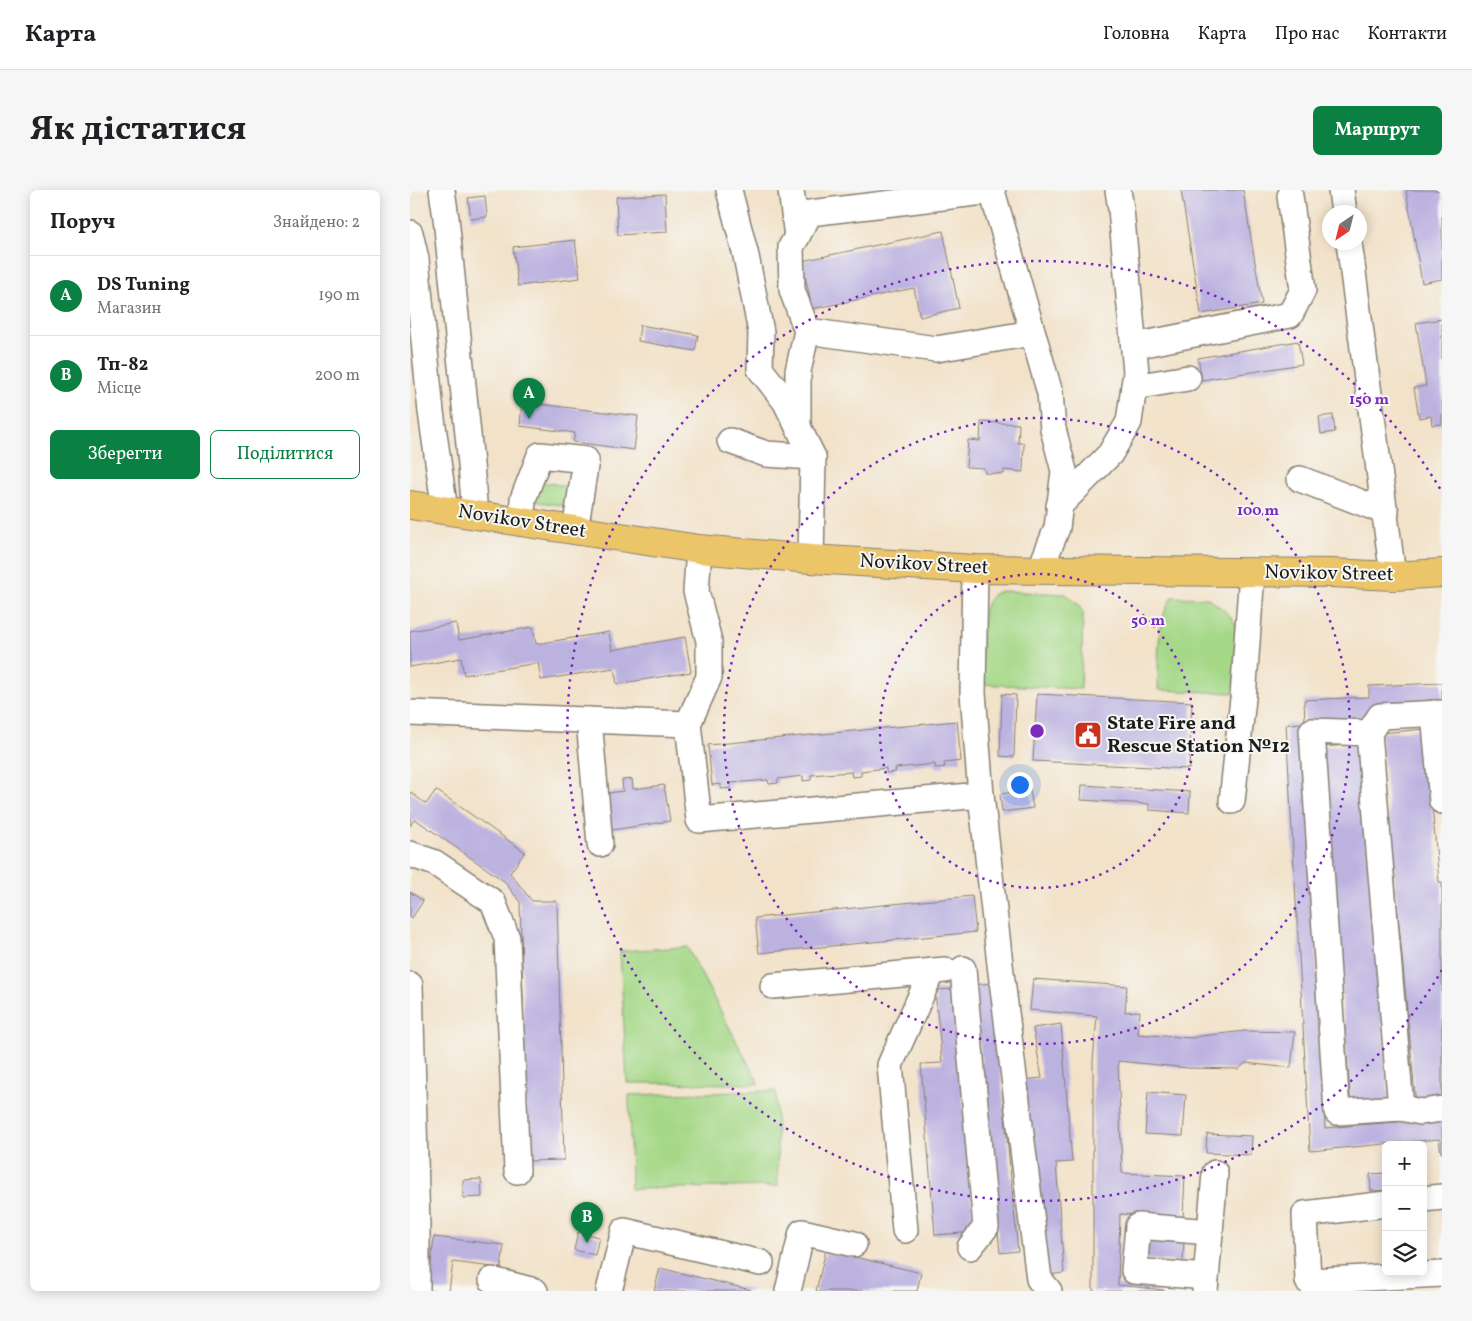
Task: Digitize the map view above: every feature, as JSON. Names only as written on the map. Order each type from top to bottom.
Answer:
[{"type":"main road","name":"Novikov Street","points":[[410,505],[699,549],[811,559],[975,569],[1331,573],[1394,576],[1442,573]]},
{"type":"lane","points":[[442,190],[458,336],[474,516]]},
{"type":"lane","points":[[729,190],[746,256],[761,332],[760,369],[785,401],[813,457],[811,559]]},
{"type":"lane","points":[[791,190],[797,237]]},
{"type":"lane","points":[[1059,506],[1110,454],[1129,422],[1136,372],[1118,190]]},
{"type":"lane","points":[[1341,190],[1343,205]]},
{"type":"lane","points":[[798,427],[798,371],[807,331],[792,290],[791,247],[810,213],[992,191],[1050,393],[1054,429],[1064,471],[1057,528],[1040,570]]},
{"type":"lane","points":[[1134,346],[1290,315],[1303,290],[1290,196]]},
{"type":"lane","points":[[410,233],[416,259],[431,412],[445,511]]},
{"type":"lane","points":[[1350,250],[1394,576]]},
{"type":"lane","points":[[807,331],[936,349],[1032,333]]},
{"type":"lane","points":[[1134,387],[1188,378]]},
{"type":"lane","points":[[730,441],[766,454],[813,457]]},
{"type":"lane","points":[[522,523],[523,499],[540,455],[586,460],[575,531]]},
{"type":"lane","points":[[1300,479],[1386,512]]},
{"type":"lane","points":[[699,549],[696,591],[709,641],[709,677],[688,724],[699,820],[981,795]]},
{"type":"lane","points":[[975,569],[973,693],[981,795],[1039,1279],[1049,1291]]},
{"type":"lane","points":[[1232,801],[1243,698],[1252,572]]},
{"type":"lane","points":[[410,712],[688,724]]},
{"type":"lane","points":[[1401,1108],[1369,733],[1380,716],[1438,713],[1442,802]]},
{"type":"lane","points":[[589,720],[600,844]]},
{"type":"lane","points":[[1369,733],[1312,730],[1337,1112],[1401,1108],[1421,1112],[1442,1110]]},
{"type":"lane","points":[[410,854],[435,864],[492,902],[507,938],[517,1171]]},
{"type":"lane","points":[[773,986],[1000,964]]},
{"type":"lane","points":[[963,969],[986,1226],[970,1247]]},
{"type":"lane","points":[[905,1230],[890,1065],[932,971]]},
{"type":"lane","points":[[410,985],[417,1291]]},
{"type":"lane","points":[[1210,1232],[1138,1226],[1134,1271],[1206,1284],[1215,1173]]},
{"type":"lane","points":[[1427,1199],[1442,1197]]},
{"type":"lane","points":[[1382,1204],[1305,1214],[1308,1281],[1442,1274]]},
{"type":"lane","points":[[609,1291],[624,1231],[761,1263]]},
{"type":"lane","points":[[788,1291],[802,1232],[854,1244]]},
{"type":"lane","points":[[492,1280],[535,1291]]},
{"type":"green space","points":[[543,482],[571,487],[571,507],[532,501],[536,485]]},
{"type":"green space","points":[[1001,591],[1066,594],[1076,602],[1083,612],[1081,689],[980,684],[984,608],[993,594]]},
{"type":"green space","points":[[1172,597],[1208,598],[1224,610],[1236,625],[1234,693],[1158,690],[1160,630]]},
{"type":"green space","points":[[687,947],[759,1084],[627,1083],[620,951]]},
{"type":"green space","points":[[776,1091],[778,1186],[631,1189],[629,1095]]},
{"type":"building","points":[[1181,190],[1243,190],[1262,304],[1201,314]]},
{"type":"building","points":[[1406,190],[1442,190],[1442,279],[1422,283]]},
{"type":"building","points":[[665,194],[667,232],[618,235],[616,197]]},
{"type":"building","points":[[485,196],[487,217],[471,219],[468,198]]},
{"type":"building","points":[[943,231],[959,308],[920,317],[914,288],[812,309],[802,261]]},
{"type":"building","points":[[575,240],[580,278],[518,286],[513,247]]},
{"type":"building","points":[[1442,319],[1442,424],[1432,425],[1431,416],[1419,418],[1414,388],[1426,386],[1416,323]]},
{"type":"building","points":[[640,325],[698,335],[695,351],[638,341]]},
{"type":"building","points":[[1298,341],[1302,364],[1202,380],[1198,358]]},
{"type":"building","points":[[522,402],[638,416],[634,450],[573,442],[575,433],[520,426]]},
{"type":"building","points":[[1333,415],[1335,432],[1321,434],[1319,417]]},
{"type":"building","points":[[981,422],[1019,424],[1018,443],[1024,443],[1023,472],[1004,470],[1004,474],[985,473],[984,468],[966,467],[968,440],[980,441]]},
{"type":"building","points":[[456,623],[459,640],[533,627],[536,644],[609,632],[612,650],[685,637],[691,672],[617,684],[614,668],[541,680],[538,663],[464,675],[461,658],[410,667],[410,631]]},
{"type":"building","points":[[1442,683],[1442,706],[1370,720],[1305,723],[1304,700],[1369,697],[1369,686]]},
{"type":"building","points":[[1002,694],[1016,695],[1014,757],[1000,756]]},
{"type":"building","points":[[1037,694],[1192,702],[1189,769],[1033,761]]},
{"type":"building","points":[[957,721],[961,761],[944,763],[945,767],[935,768],[935,764],[895,768],[896,772],[886,773],[886,768],[861,771],[861,776],[852,777],[851,772],[811,775],[811,780],[803,781],[803,776],[778,779],[778,783],[769,784],[768,780],[731,783],[731,788],[721,789],[721,784],[712,785],[708,745]]},
{"type":"building","points":[[1305,723],[1325,1128],[1442,1118],[1442,1153],[1439,1139],[1382,1141],[1382,1144],[1310,1151],[1286,724]]},
{"type":"building","points":[[1425,729],[1439,882],[1442,882],[1442,1103],[1416,1105],[1381,733]]},
{"type":"building","points":[[1360,744],[1389,1103],[1351,1106],[1322,747]]},
{"type":"building","points":[[632,779],[633,789],[664,785],[670,821],[606,831],[601,794],[623,791],[622,780]]},
{"type":"building","points":[[1082,785],[1190,792],[1189,813],[1149,810],[1149,804],[1081,800]]},
{"type":"building","points":[[436,790],[525,852],[510,873],[532,901],[557,901],[564,1160],[528,1161],[520,902],[504,881],[415,819],[410,826],[410,792],[426,804]]},
{"type":"building","points":[[1030,790],[1033,808],[1002,812],[1000,794]]},
{"type":"building","points":[[410,892],[423,901],[412,918],[410,917]]},
{"type":"building","points":[[972,896],[976,932],[759,953],[755,918]]},
{"type":"building","points":[[1033,979],[1127,986],[1125,1012],[1140,1011],[1138,1034],[1192,1038],[1245,1031],[1295,1032],[1291,1068],[1245,1063],[1239,1069],[1188,1068],[1118,1061],[1122,1173],[1185,1176],[1183,1217],[1120,1214],[1118,1285],[1164,1291],[1093,1291],[1093,1061],[1097,1016],[1030,1010]]},
{"type":"building","points":[[992,983],[1018,1251],[1000,1253],[974,985]]},
{"type":"building","points":[[954,989],[974,1232],[935,1235],[921,1064],[942,1063],[935,990]]},
{"type":"building","points":[[1061,1024],[1072,1162],[1056,1163],[1064,1273],[1047,1275],[1023,1080],[1042,1078],[1033,1028]]},
{"type":"building","points":[[1148,1092],[1186,1095],[1183,1136],[1145,1134]]},
{"type":"building","points":[[1207,1134],[1252,1136],[1251,1155],[1206,1153]]},
{"type":"building","points":[[1382,1173],[1382,1190],[1371,1191],[1370,1174]]},
{"type":"building","points":[[481,1179],[482,1197],[463,1198],[463,1180]]},
{"type":"building","points":[[578,1232],[599,1237],[595,1255],[574,1250]]},
{"type":"building","points":[[434,1237],[504,1245],[501,1268],[453,1262],[449,1291],[428,1291]]},
{"type":"building","points":[[1146,1237],[1184,1240],[1183,1262],[1145,1259]]},
{"type":"building","points":[[826,1250],[921,1273],[917,1291],[816,1291]]},
{"type":"building","points":[[660,1268],[751,1290],[751,1291],[654,1291]]},
{"type":"place","name":"DS Tuning","points":[[529,419]]},
{"type":"place","name":"State Fire and Rescue Station №12","points":[[1088,735]]},
{"type":"place","name":"Тп-82","points":[[587,1243]]}]
